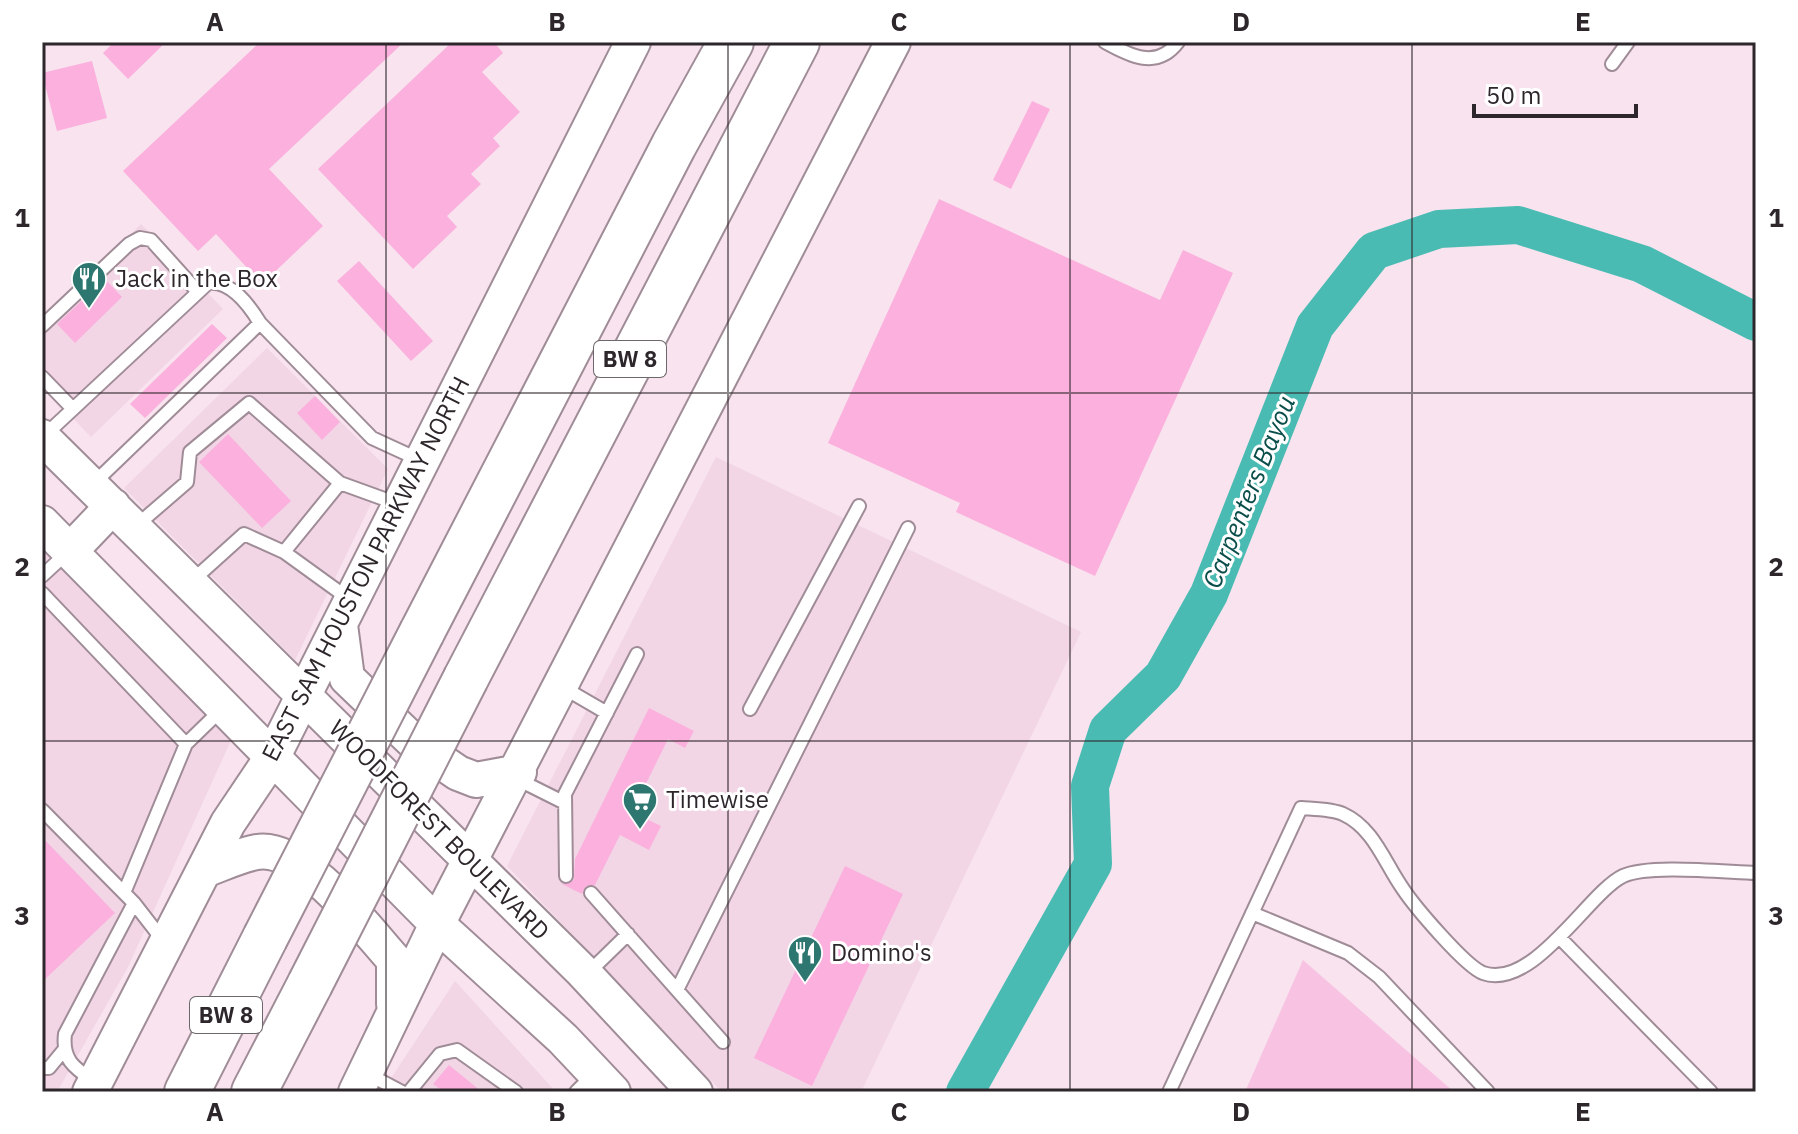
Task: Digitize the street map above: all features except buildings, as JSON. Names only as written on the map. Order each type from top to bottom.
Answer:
[{"type":"highway","name":"BW 8","points":[[187,1092],[674,145],[731,42]]},
{"type":"highway","name":"BW 8","points":[[254,1092],[797,42]]},
{"type":"main road","name":"EAST SAM HOUSTON PARKWAY NORTH","points":[[93,1087],[228,823],[273,756],[633,42]]},
{"type":"main road","points":[[361,1082],[437,924],[517,775],[893,42]]},
{"type":"main road","name":"WOODFOREST BOULEVARD","points":[[42,437],[586,976],[695,1092]]},
{"type":"main road","points":[[70,551],[113,506]]},
{"type":"main road","points":[[42,523],[437,924],[563,1039],[595,1086]]},
{"type":"main road","points":[[346,613],[347,678],[417,745],[458,773],[476,780],[517,775]]},
{"type":"main road","points":[[204,870],[260,851],[290,858],[336,896],[394,960],[393,1017]]},
{"type":"lane","points":[[1105,42],[1129,56],[1152,60],[1165,56],[1178,42]]},
{"type":"lane","points":[[1612,64],[1628,42]]},
{"type":"lane","points":[[42,326],[129,244],[140,238],[151,240],[197,291]]},
{"type":"lane","points":[[42,437],[197,291],[208,283],[219,282],[252,310],[260,323],[372,438],[422,461]]},
{"type":"lane","points":[[113,506],[260,323]]},
{"type":"lane","points":[[42,377],[73,409]]},
{"type":"lane","points":[[113,506],[187,482],[190,452],[249,403],[340,483],[401,505]]},
{"type":"lane","points":[[284,552],[340,483]]},
{"type":"lane","points":[[750,709],[859,506]]},
{"type":"lane","points":[[677,990],[908,528]]},
{"type":"lane","points":[[190,583],[244,534],[284,552],[346,613]]},
{"type":"lane","points":[[42,576],[70,551]]},
{"type":"lane","points":[[42,593],[186,744]]},
{"type":"lane","points":[[566,876],[565,794],[637,654]]},
{"type":"lane","points":[[561,686],[607,713]]},
{"type":"lane","points":[[124,893],[186,744],[224,706]]},
{"type":"lane","points":[[517,775],[565,803]]},
{"type":"lane","points":[[1169,1092],[1301,808],[1343,814],[1375,840],[1403,889],[1454,948],[1481,973],[1497,974],[1515,970],[1560,938],[1620,877],[1641,871],[1756,873]]},
{"type":"lane","points":[[42,810],[134,903],[166,944]]},
{"type":"lane","points":[[591,893],[723,1042]]},
{"type":"lane","points":[[42,1068],[49,1068],[63,1051],[65,1034],[134,903]]},
{"type":"lane","points":[[1252,913],[1348,953],[1379,977],[1488,1092]]},
{"type":"lane","points":[[586,976],[628,934]]},
{"type":"lane","points":[[1560,938],[1711,1092]]},
{"type":"lane","points":[[409,1092],[440,1054],[457,1050],[516,1092]]},
{"type":"lane","points":[[63,1051],[70,1064],[93,1087]]},
{"type":"lane","points":[[361,1082],[402,1092]]},
{"type":"shaded area","points":[[141,224],[223,309],[91,437],[42,386],[42,319]]},
{"type":"shaded area","points":[[267,348],[388,469],[295,660],[124,488]]},
{"type":"shaded area","points":[[716,457],[1081,632],[861,1092],[722,1092],[507,866]]},
{"type":"shaded area","points":[[42,538],[233,736],[128,967],[57,1092],[42,1092]]},
{"type":"shaded area","points":[[1303,960],[1454,1092],[1245,1092]]},
{"type":"shaded area","points":[[455,981],[556,1092],[382,1092]]},
{"type":"waterway","name":"Carpenters Bayou","points":[[965,1092],[1093,864],[1090,786],[1108,730],[1163,676],[1209,594],[1315,326],[1374,251],[1439,229],[1518,225],[1642,264],[1756,322]]},
{"type":"place","name":"Jack in the Box","points":[[89,310]]},
{"type":"place","name":"Timewise","points":[[640,831]]},
{"type":"place","name":"Domino's","points":[[805,984]]}]
